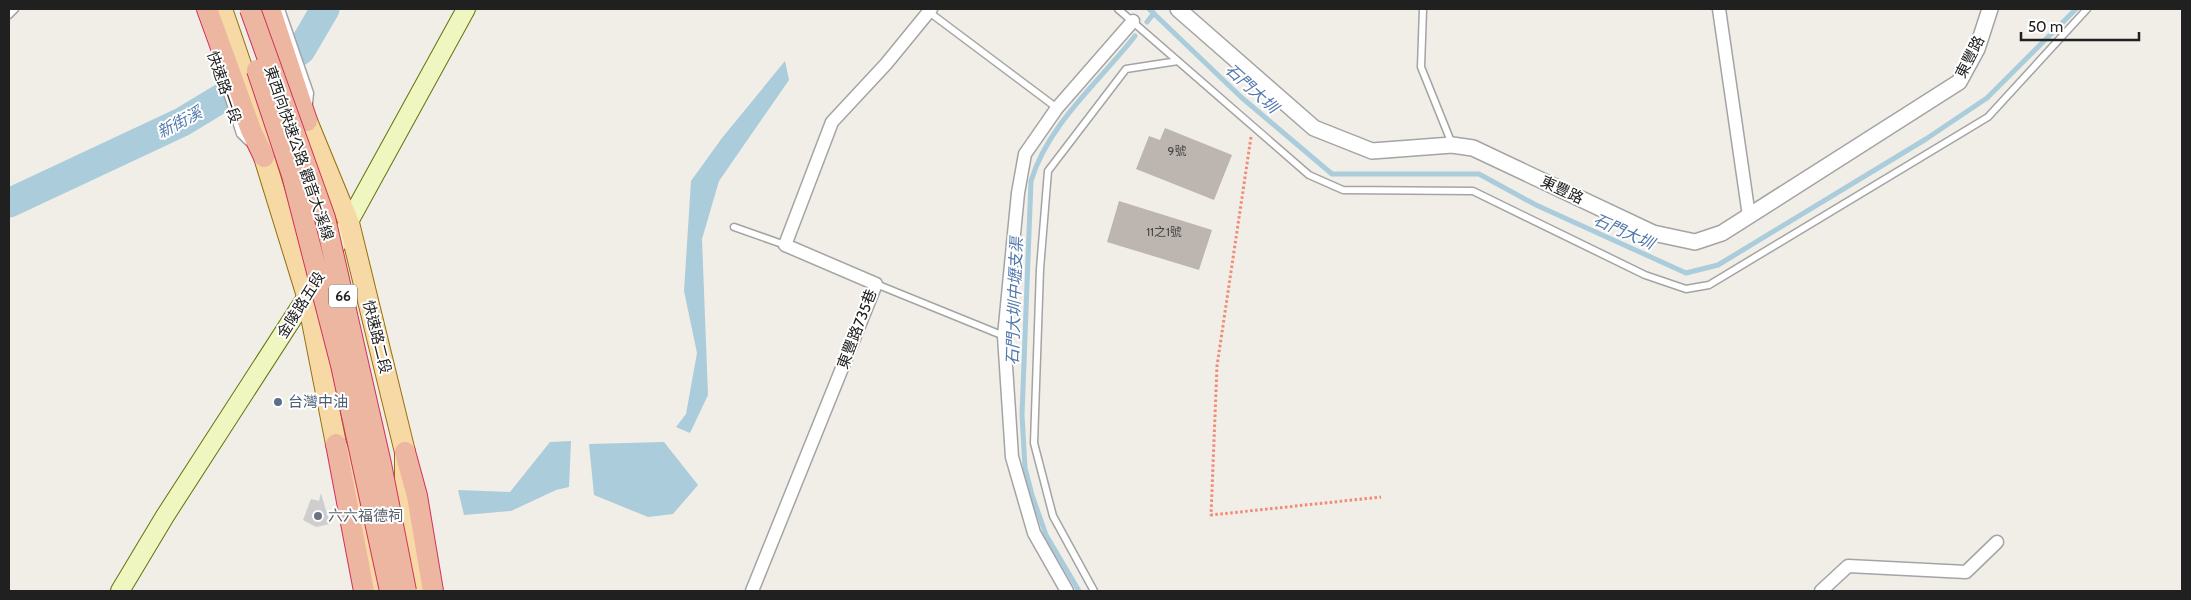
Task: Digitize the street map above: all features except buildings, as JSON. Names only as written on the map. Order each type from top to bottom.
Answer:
[{"type":"highway","points":[[207,9],[229,75],[264,157]]},
{"type":"highway","name":"東西向快速公路 觀音大溪線","points":[[237,9],[292,175],[341,365],[390,591]]},
{"type":"highway","name":"東西向快速公路 觀音大溪線","points":[[250,9],[325,218],[382,464],[406,591]]},
{"type":"highway","points":[[270,9],[302,100],[307,121]]},
{"type":"highway","points":[[336,444],[364,591]]},
{"type":"highway","points":[[405,452],[417,496],[433,591]]},
{"type":"main road","name":"快速路一段","points":[[222,9],[229,75]]},
{"type":"main road","points":[[260,9],[282,43]]},
{"type":"main road","name":"金陵路五段","points":[[120,591],[165,516],[307,296],[350,223],[466,9]]},
{"type":"main road","name":"66","points":[[307,121],[350,223]]},
{"type":"main road","name":"66","points":[[264,157],[307,296],[336,444],[359,505],[375,591]]},
{"type":"main road","name":"快速路二段","points":[[350,223],[405,452],[405,488],[423,591]]},
{"type":"street","name":"東豐路","points":[[1178,9],[1314,128],[1372,150],[1452,145],[1473,148],[1653,233],[1695,242],[1722,234],[1959,82],[1977,49],[1990,9]]},
{"type":"street","points":[[1719,9],[1749,216]]},
{"type":"street","points":[[785,244],[832,122],[886,64],[930,10]]},
{"type":"street","points":[[1067,591],[1034,533],[1012,457],[1004,336],[1018,193],[1025,154],[1057,108],[1133,22]]},
{"type":"street","name":"東豐路735巷","points":[[756,590],[876,284],[785,244]]},
{"type":"street","points":[[1821,591],[1848,566],[1966,572],[1997,542]]},
{"type":"lane","points":[[9,15],[15,9]]},
{"type":"lane","points":[[281,9],[282,43]]},
{"type":"lane","points":[[1118,9],[1309,175],[1343,190],[1473,191],[1645,275],[1686,289],[1709,285],[1988,117],[2087,9]]},
{"type":"lane","points":[[1423,9],[1421,67],[1452,145]]},
{"type":"lane","points":[[930,10],[1057,108]]},
{"type":"lane","points":[[1094,591],[1053,516],[1034,443],[1040,269],[1048,171],[1126,69],[1178,60]]},
{"type":"lane","points":[[734,227],[785,244]]},
{"type":"lane","points":[[876,284],[1004,336]]},
{"type":"lane","points":[[336,444],[338,493]]},
{"type":"lane","name":"快速路二段","points":[[405,452],[425,507],[440,591]]},
{"type":"path","points":[[1252,126],[1217,366],[1211,515],[1381,497]]},
{"type":"shaded area","points":[[321,493],[330,524],[316,527],[303,520],[311,499],[319,501]]},
{"type":"water","points":[[785,61],[789,80],[719,181],[702,239],[708,395],[690,433],[676,427],[686,414],[697,353],[684,291],[691,181],[722,138]]},
{"type":"water","points":[[571,441],[569,487],[556,490],[511,511],[464,515],[458,490],[510,492],[550,442]]},
{"type":"water","points":[[664,442],[698,485],[673,514],[648,517],[594,495],[589,444]]},
{"type":"waterway","name":"新街溪","points":[[9,203],[182,122],[301,50],[325,9]]},
{"type":"waterway","name":"石門大圳","points":[[1149,9],[1241,97],[1332,174],[1479,174],[1536,205],[1686,273],[1718,265],[1926,139],[1987,98],[2076,9]]},
{"type":"waterway","name":"石門大圳中壢支渠","points":[[1147,22],[1154,13]]},
{"type":"waterway","name":"石門大圳中壢支渠","points":[[1079,591],[1046,535],[1025,468],[1022,415],[1031,181],[1039,160],[1062,122],[1135,36]]},
{"type":"place","name":"台灣中油","points":[[278,402]]},
{"type":"place","name":"六六福德祠","points":[[318,516]]}]
